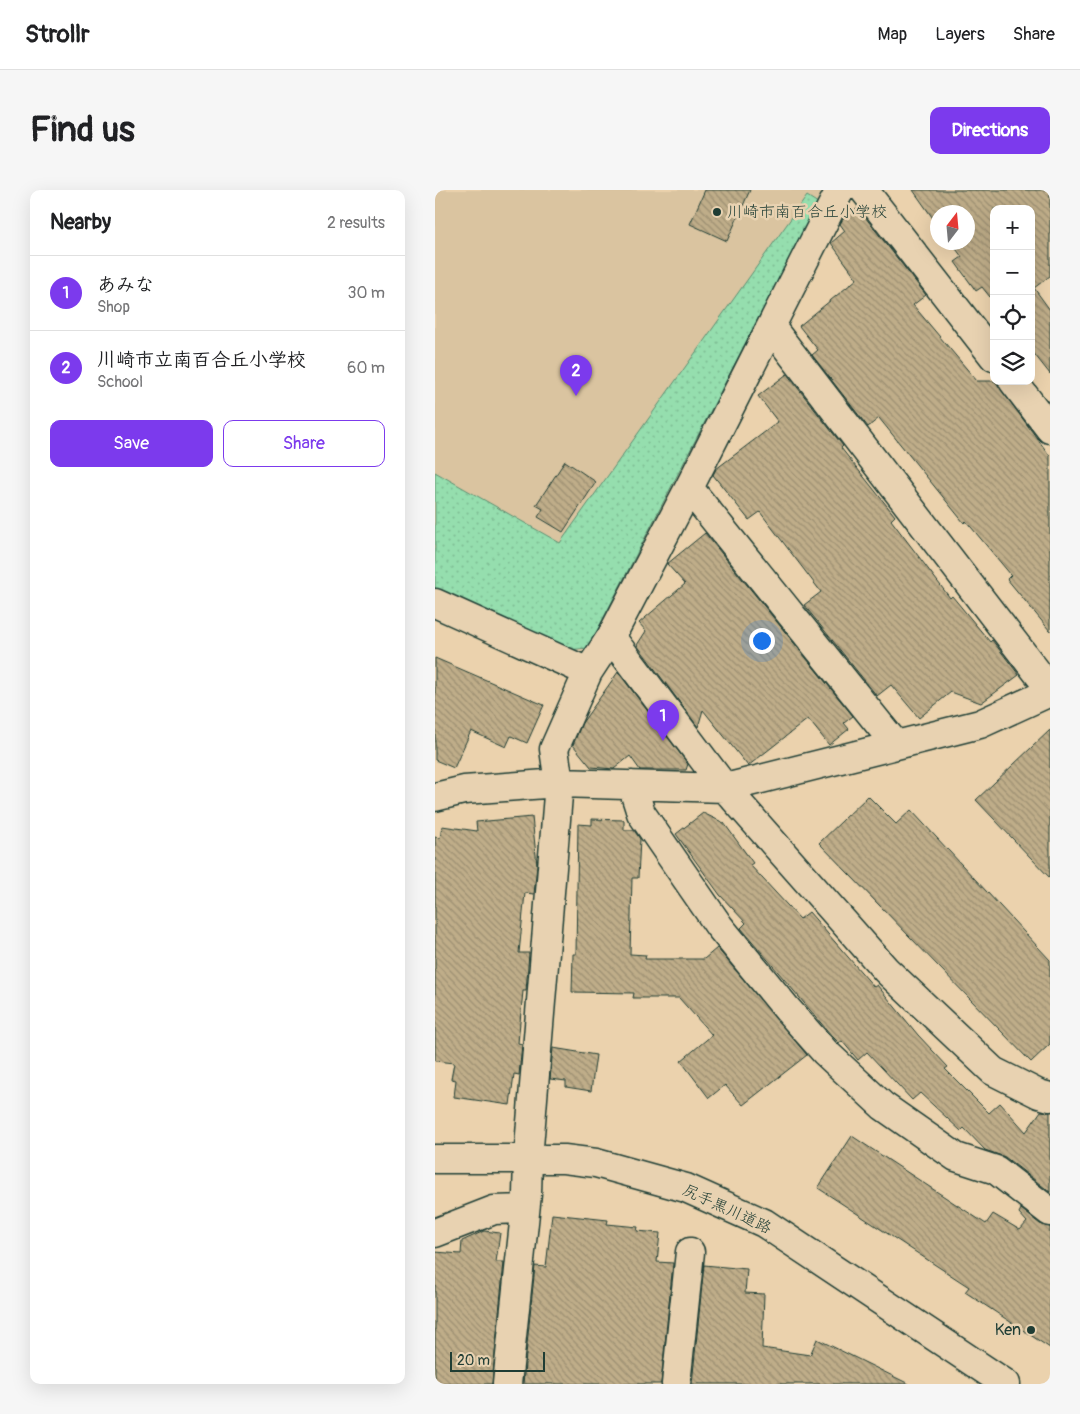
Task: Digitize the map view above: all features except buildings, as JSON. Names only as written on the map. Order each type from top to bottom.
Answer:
[{"type":"street","points":[[507,1384],[525,1209],[527,1159],[559,783],[554,748],[588,672],[611,637],[689,488],[840,190]]},
{"type":"street","points":[[864,190],[990,352]]},
{"type":"street","points":[[435,797],[464,790],[559,783],[725,788],[980,724],[1050,691],[771,327]]},
{"type":"street","points":[[1016,385],[1050,429]]},
{"type":"street","points":[[689,488],[896,745]]},
{"type":"street","points":[[435,603],[588,672]]},
{"type":"street","points":[[611,637],[725,788],[887,970],[993,1071],[1039,1094],[1050,1096]]},
{"type":"street","points":[[632,785],[641,813],[719,926],[825,1052],[891,1111],[955,1157],[996,1170],[1050,1212]]},
{"type":"street","name":"尻手黒川道路","points":[[435,1159],[527,1159],[596,1163],[686,1188],[764,1223],[1007,1384]]},
{"type":"street","points":[[443,1229],[494,1210],[525,1209]]},
{"type":"street","points":[[676,1384],[690,1252]]},
{"type":"shaded area","points":[[435,190],[824,190],[588,648],[435,590]]},
{"type":"green space","points":[[807,196],[818,203],[588,648],[568,650],[435,590],[435,472],[560,543]]},
{"type":"place","name":"川崎市南百合丘小学校","points":[[717,212]]},
{"type":"place","name":"川崎市立南百合丘小学校","points":[[576,396]]},
{"type":"place","name":"あみな","points":[[663,741]]},
{"type":"place","name":"Ken","points":[[1031,1330]]}]
